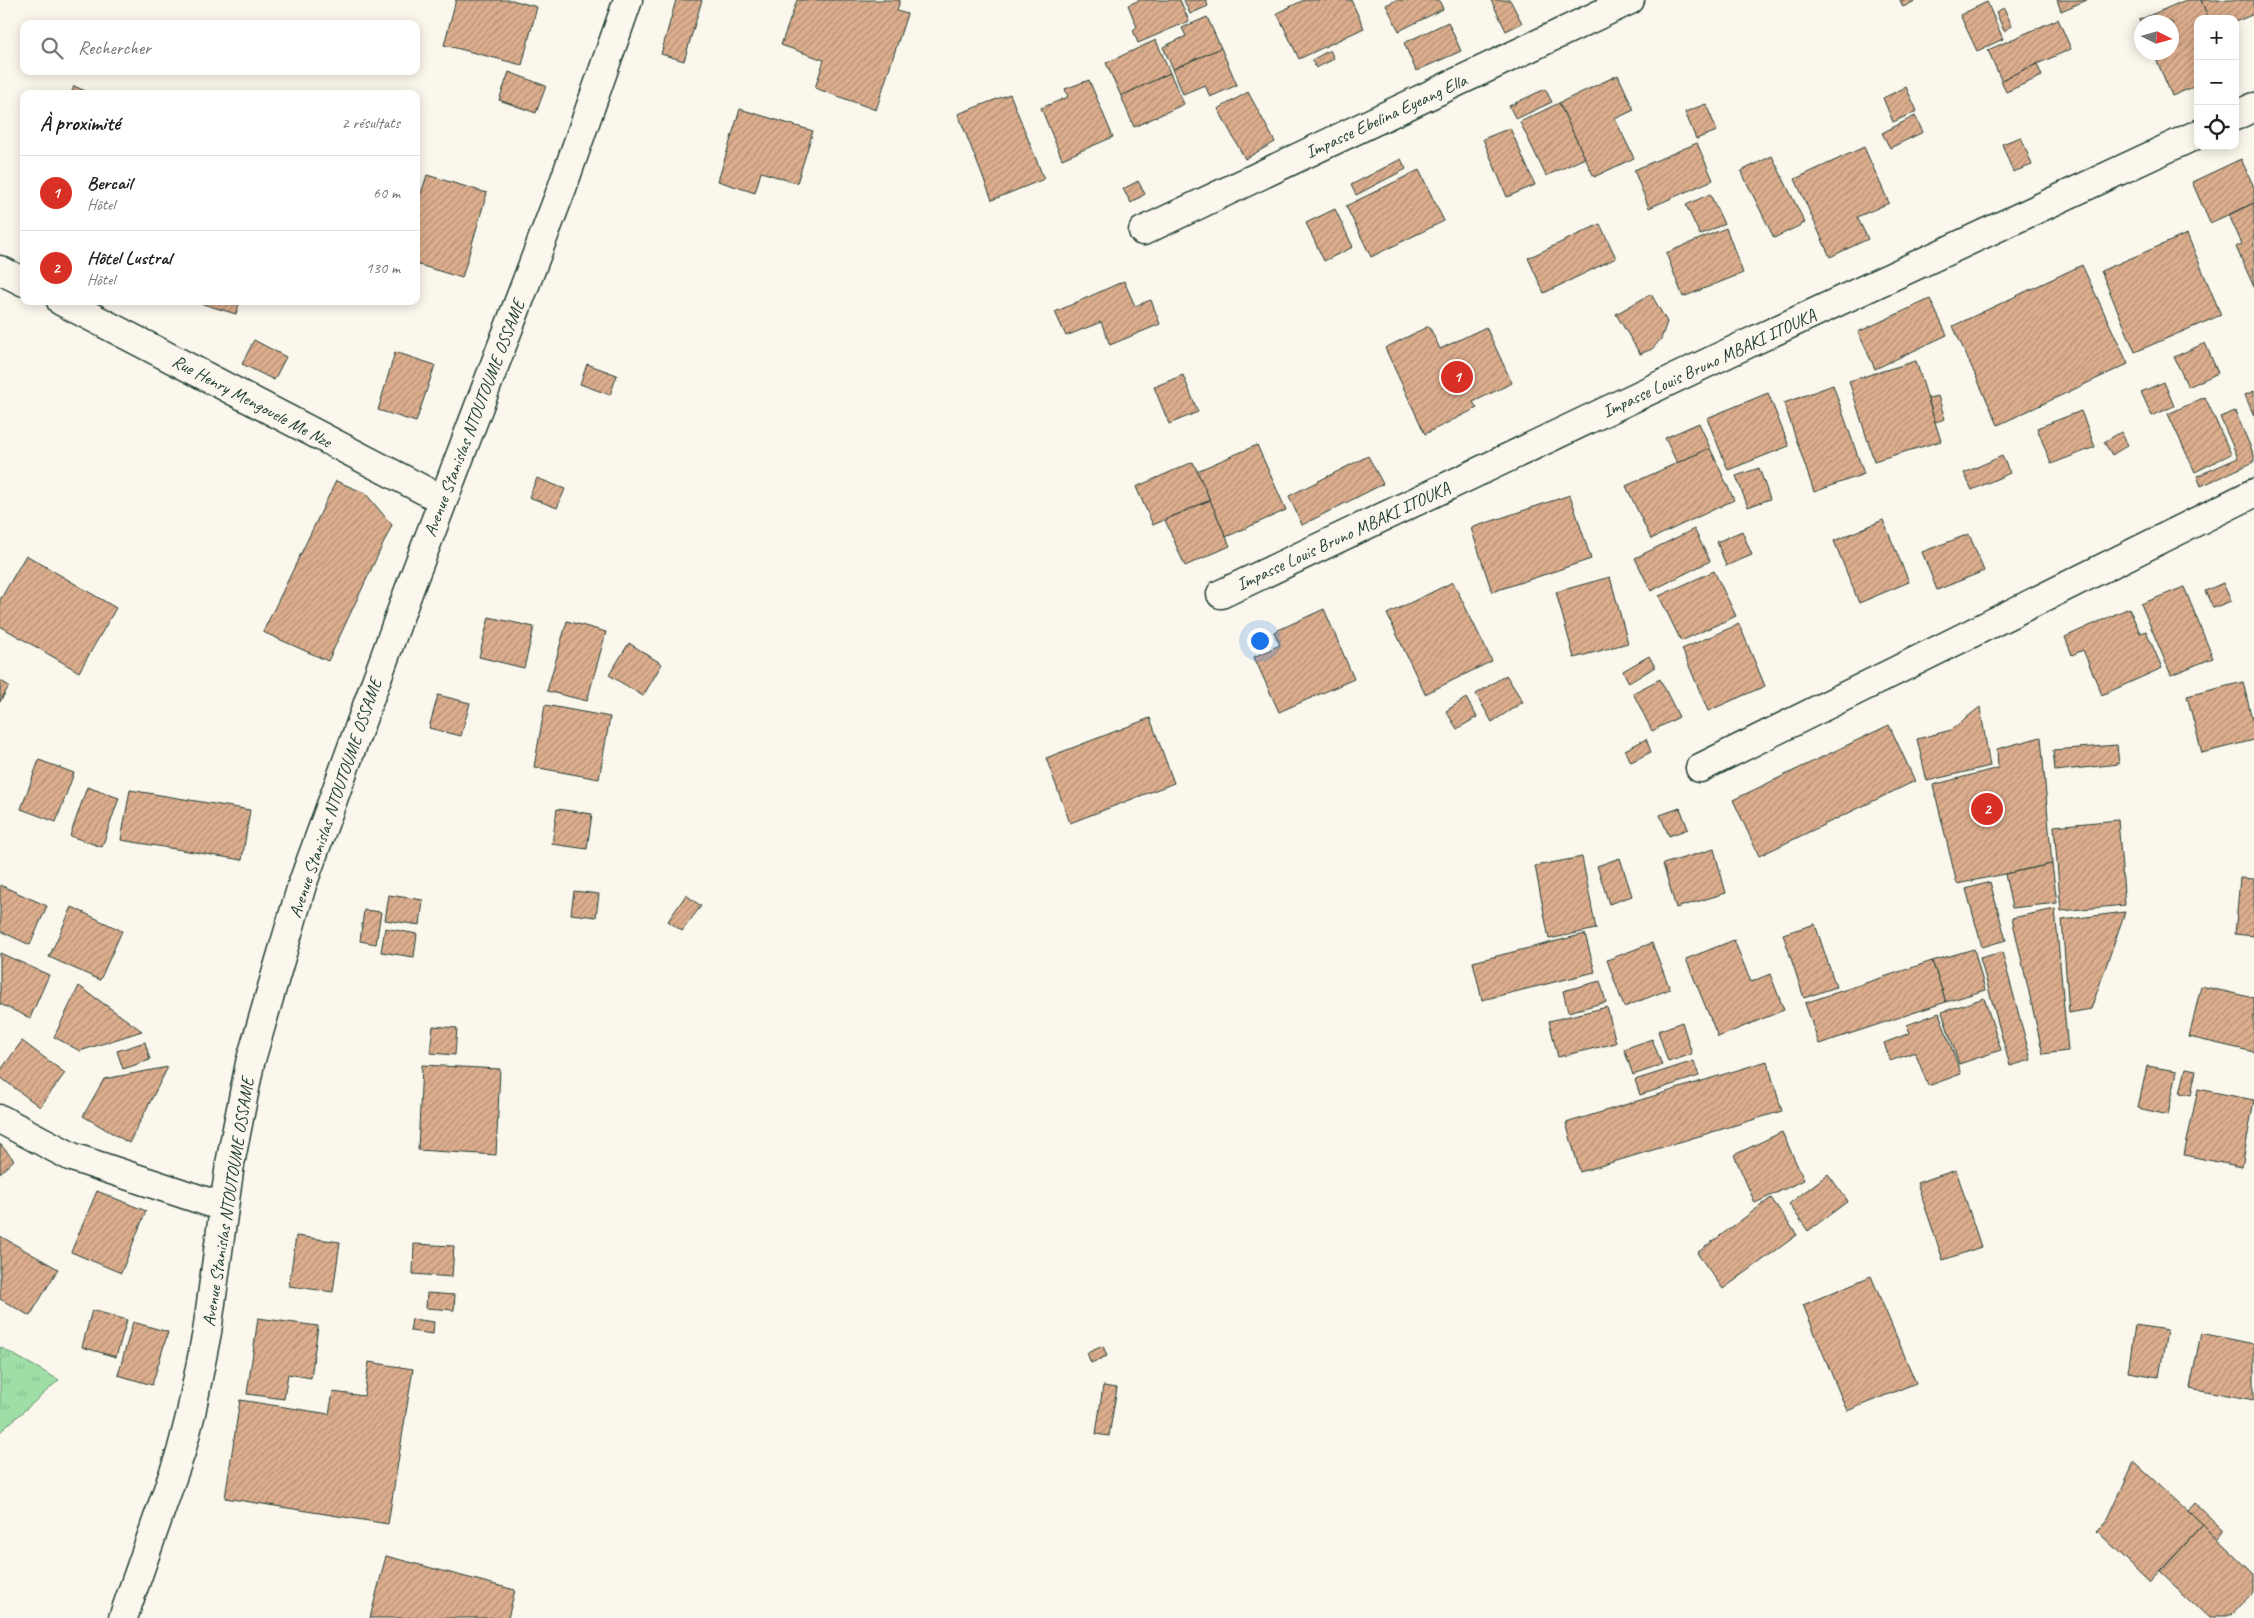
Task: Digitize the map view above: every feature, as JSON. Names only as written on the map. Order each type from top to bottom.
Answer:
[{"type":"street","name":"Avenue Stanislas NTOUTOUME OSSAME","points":[[123,1618],[180,1452],[191,1413],[207,1332],[230,1164],[250,1063],[302,884],[443,500],[562,188],[628,0]]},
{"type":"street","name":"Impasse Ebelina Eyeang Ella","points":[[1143,231],[1630,0]]},
{"type":"street","points":[[2239,114],[2254,107]]},
{"type":"street","name":"Impasse Louis Bruno MBAKI ITOUKA","points":[[1221,594],[2194,136]]},
{"type":"street","points":[[0,270],[20,280]]},
{"type":"street","name":"Rue Henry Mengouele Me Nze","points":[[69,305],[443,500]]},
{"type":"street","points":[[1700,768],[2254,493]]},
{"type":"street","points":[[0,1119],[72,1157],[223,1207]]},
{"type":"green space","points":[[0,1347],[59,1380],[0,1432]]},
{"type":"building","points":[[456,0],[512,0],[537,7],[522,65],[444,45]]},
{"type":"building","points":[[676,0],[702,0],[684,61],[661,54]]},
{"type":"building","points":[[797,0],[900,0],[897,11],[907,14],[876,110],[815,88],[824,60],[781,45]]},
{"type":"building","points":[[1140,0],[1180,0],[1189,21],[1138,43],[1133,30],[1137,27],[1128,5]]},
{"type":"building","points":[[1184,0],[1206,0],[1208,6],[1190,14]]},
{"type":"building","points":[[1304,0],[1351,0],[1364,28],[1299,59],[1277,13]]},
{"type":"building","points":[[1396,0],[1439,0],[1443,9],[1399,31],[1386,5]]},
{"type":"building","points":[[1491,0],[1510,0],[1522,23],[1506,31]]},
{"type":"building","points":[[1900,0],[1917,0],[1903,7]]},
{"type":"building","points":[[2057,0],[2087,0],[2061,11]]},
{"type":"building","points":[[2186,0],[2201,0],[2207,15],[2194,15],[2194,87],[2172,96],[2156,60],[2179,60],[2179,15],[2151,15]]},
{"type":"building","points":[[2201,0],[2254,0],[2254,14],[2239,20],[2239,15],[2207,15]]},
{"type":"building","points":[[1987,2],[2003,39],[1977,51],[1960,15]]},
{"type":"building","points":[[2004,8],[2012,26],[2004,31],[1996,12]]},
{"type":"building","points":[[1207,17],[1221,48],[1173,69],[1163,47],[1186,36],[1182,28]]},
{"type":"building","points":[[2058,19],[2071,49],[2001,80],[1988,50]]},
{"type":"building","points":[[1448,22],[1461,51],[1416,71],[1404,43]]},
{"type":"building","points":[[1156,40],[1170,73],[1121,96],[1106,63]]},
{"type":"building","points":[[1221,48],[1237,85],[1210,97],[1205,85],[1183,94],[1173,69]]},
{"type":"building","points":[[1330,50],[1334,59],[1316,68],[1312,60]]},
{"type":"building","points":[[2037,64],[2042,76],[2006,92],[2001,80]]},
{"type":"building","points":[[509,72],[546,86],[536,113],[499,100]]},
{"type":"building","points":[[1170,73],[1184,104],[1134,127],[1121,96]]},
{"type":"building","points":[[1618,75],[1634,110],[1615,119],[1634,158],[1594,177],[1559,103]]},
{"type":"building","points":[[1089,80],[1113,137],[1062,159],[1041,108],[1068,97],[1065,89]]},
{"type":"building","points":[[74,86],[83,90],[72,90]]},
{"type":"building","points":[[1906,87],[1917,111],[1893,122],[1883,98]]},
{"type":"building","points":[[1545,89],[1552,102],[1516,119],[1509,106]]},
{"type":"building","points":[[1248,92],[1275,142],[1245,159],[1218,109]]},
{"type":"building","points":[[1010,94],[1044,179],[992,200],[958,114]]},
{"type":"building","points":[[1559,103],[1585,158],[1546,176],[1520,122]]},
{"type":"building","points":[[1706,104],[1717,131],[1696,139],[1685,112]]},
{"type":"building","points":[[740,109],[813,131],[797,183],[761,172],[755,193],[718,181]]},
{"type":"building","points":[[1915,116],[1923,132],[1890,148],[1882,133]]},
{"type":"building","points":[[1510,128],[1535,185],[1507,197],[1483,139]]},
{"type":"building","points":[[2021,137],[2032,165],[2013,172],[2002,144]]},
{"type":"building","points":[[1697,143],[1713,180],[1649,208],[1634,170]]},
{"type":"building","points":[[1864,147],[1889,203],[1857,217],[1868,239],[1830,257],[1795,179]]},
{"type":"building","points":[[1772,156],[1805,223],[1774,238],[1741,171]]},
{"type":"building","points":[[1401,159],[1406,169],[1356,195],[1351,185]]},
{"type":"building","points":[[2241,159],[2254,187],[2254,203],[2210,223],[2192,182]]},
{"type":"building","points":[[1419,170],[1444,221],[1371,257],[1346,206]]},
{"type":"building","points":[[427,175],[487,193],[462,278],[420,265],[420,197]]},
{"type":"building","points":[[1138,181],[1145,194],[1131,203],[1123,189]]},
{"type":"building","points":[[1710,194],[1724,224],[1700,235],[1686,205]]},
{"type":"building","points":[[2254,203],[2254,287],[2236,247],[2242,244],[2229,215]]},
{"type":"building","points":[[1335,209],[1353,247],[1324,261],[1306,223]]},
{"type":"building","points":[[1600,224],[1616,258],[1544,293],[1528,258]]},
{"type":"building","points":[[1726,228],[1743,273],[1683,297],[1666,253]]},
{"type":"building","points":[[2187,234],[2221,315],[2135,352],[2101,271]]},
{"type":"building","points":[[2082,265],[2128,364],[1998,425],[1953,326]]},
{"type":"building","points":[[1124,281],[1135,306],[1151,300],[1160,324],[1110,345],[1101,322],[1066,336],[1055,312]]},
{"type":"building","points":[[1651,294],[1667,322],[1661,339],[1652,349],[1640,354],[1616,314]]},
{"type":"building","points":[[1930,299],[1947,335],[1875,369],[1858,332]]},
{"type":"building","points":[[206,305],[239,305],[236,314]]},
{"type":"building","points":[[1429,326],[1440,349],[1486,327],[1512,383],[1473,402],[1477,408],[1425,434],[1385,348]]},
{"type":"building","points":[[254,340],[286,357],[274,380],[242,364]]},
{"type":"building","points":[[2205,343],[2218,373],[2188,387],[2174,357]]},
{"type":"building","points":[[395,352],[435,365],[416,422],[378,410]]},
{"type":"building","points":[[1916,361],[1941,441],[1874,461],[1849,381]]},
{"type":"building","points":[[587,364],[617,375],[610,395],[580,384]]},
{"type":"building","points":[[1183,375],[1198,412],[1169,424],[1154,387]]},
{"type":"building","points":[[2164,382],[2174,406],[2152,416],[2141,392]]},
{"type":"building","points":[[1833,385],[1864,474],[1814,492],[1784,403]]},
{"type":"building","points":[[2254,391],[2254,416],[2245,395]]},
{"type":"building","points":[[1768,393],[1789,446],[1728,470],[1707,418]]},
{"type":"building","points":[[1938,396],[1945,419],[1935,422],[1928,398]]},
{"type":"building","points":[[2205,397],[2231,454],[2195,472],[2168,414]]},
{"type":"building","points":[[2081,411],[2095,447],[2051,464],[2037,428]]},
{"type":"building","points":[[2235,411],[2254,455],[2254,462],[2201,486],[2197,476],[2238,458],[2220,417]]},
{"type":"building","points":[[1699,423],[1710,448],[1677,463],[1665,438]]},
{"type":"building","points":[[2121,432],[2128,445],[2112,455],[2104,442]]},
{"type":"building","points":[[1257,445],[1286,510],[1226,537],[1197,471]]},
{"type":"building","points":[[1710,448],[1734,500],[1651,539],[1626,486]]},
{"type":"building","points":[[1368,456],[1383,484],[1302,525],[1289,496]]},
{"type":"building","points":[[2002,456],[2010,473],[1972,490],[1964,473]]},
{"type":"building","points":[[1193,462],[1210,500],[1153,525],[1136,487]]},
{"type":"building","points":[[1759,468],[1770,499],[1748,507],[1736,476]]},
{"type":"building","points":[[537,478],[565,489],[557,508],[529,497]]},
{"type":"building","points":[[336,481],[365,493],[392,525],[328,661],[263,632]]},
{"type":"building","points":[[1570,495],[1591,559],[1492,592],[1471,528]]},
{"type":"building","points":[[1210,500],[1230,546],[1185,566],[1165,520]]},
{"type":"building","points":[[1883,520],[1909,582],[1859,603],[1834,541]]},
{"type":"building","points":[[1694,529],[1710,561],[1651,591],[1635,558]]},
{"type":"building","points":[[1742,531],[1752,555],[1726,566],[1717,542]]},
{"type":"building","points":[[1969,534],[1984,571],[1937,590],[1922,552]]},
{"type":"building","points":[[26,555],[116,608],[79,672],[0,626],[0,600]]},
{"type":"building","points":[[1714,571],[1736,616],[1681,641],[1659,596]]},
{"type":"building","points":[[1610,577],[1628,643],[1574,658],[1556,592]]},
{"type":"building","points":[[1453,582],[1492,661],[1425,694],[1387,614]]},
{"type":"building","points":[[2223,583],[2231,601],[2213,608],[2205,591]]},
{"type":"building","points":[[2184,587],[2213,658],[2171,675],[2141,604]]},
{"type":"building","points":[[2129,608],[2140,633],[2146,631],[2162,668],[2102,695],[2083,650],[2072,655],[2065,637]]},
{"type":"building","points":[[1324,609],[1354,679],[1279,712],[1254,657],[1280,645],[1274,632]]},
{"type":"building","points":[[489,617],[534,627],[524,668],[479,657]]},
{"type":"building","points":[[567,621],[606,632],[587,701],[547,691]]},
{"type":"building","points":[[1739,624],[1765,686],[1708,711],[1682,649]]},
{"type":"building","points":[[629,643],[662,664],[643,696],[609,675]]},
{"type":"building","points":[[1649,656],[1655,667],[1629,683],[1623,671]]},
{"type":"building","points":[[1506,675],[1523,702],[1492,722],[1476,694]]},
{"type":"building","points":[[1660,679],[1679,717],[1652,731],[1633,693]]},
{"type":"building","points":[[0,680],[9,686],[0,702]]},
{"type":"building","points":[[2243,682],[2254,727],[2254,740],[2202,753],[2187,696]]},
{"type":"building","points":[[438,695],[470,703],[461,736],[429,728]]},
{"type":"building","points":[[1466,698],[1477,717],[1457,729],[1446,711]]},
{"type":"building","points":[[545,705],[610,717],[599,779],[534,767]]},
{"type":"building","points":[[1980,707],[1990,766],[1927,781],[1917,739],[1951,730]]},
{"type":"building","points":[[1150,718],[1174,783],[1070,823],[1046,758]]},
{"type":"building","points":[[1889,725],[1915,781],[1759,856],[1733,800]]},
{"type":"building","points":[[2041,737],[2052,864],[1957,884],[1933,785],[1998,768],[1997,749]]},
{"type":"building","points":[[1646,739],[1651,752],[1631,762],[1625,750]]},
{"type":"building","points":[[2117,745],[2119,764],[2055,771],[2053,750]]},
{"type":"building","points":[[39,760],[74,773],[56,822],[21,809]]},
{"type":"building","points":[[87,787],[119,798],[102,847],[70,836]]},
{"type":"building","points":[[130,790],[250,810],[242,860],[121,840]]},
{"type":"building","points":[[1680,808],[1688,829],[1669,836],[1660,815]]},
{"type":"building","points":[[557,809],[592,814],[587,849],[552,844]]},
{"type":"building","points":[[2118,820],[2125,905],[2061,911],[2054,826]]},
{"type":"building","points":[[1714,849],[1726,893],[1676,908],[1663,864]]},
{"type":"building","points":[[1582,857],[1596,929],[1549,939],[1535,866]]},
{"type":"building","points":[[1620,858],[1632,896],[1609,904],[1597,866]]},
{"type":"building","points":[[2052,864],[2057,903],[2012,908],[2005,874]]},
{"type":"building","points":[[2240,878],[2254,879],[2254,936],[2235,934]]},
{"type":"building","points":[[1990,882],[2006,940],[1982,947],[1966,889]]},
{"type":"building","points":[[0,885],[47,906],[30,945],[0,931]]},
{"type":"building","points":[[574,891],[599,894],[596,917],[571,914]]},
{"type":"building","points":[[389,895],[423,900],[420,925],[385,920]]},
{"type":"building","points":[[686,895],[701,906],[682,931],[668,921]]},
{"type":"building","points":[[72,907],[122,931],[100,980],[49,957]]},
{"type":"building","points":[[2055,909],[2068,1051],[2043,1054],[2012,918]]},
{"type":"building","points":[[364,910],[381,912],[376,944],[360,941]]},
{"type":"building","points":[[2125,912],[2091,1009],[2069,1013],[2062,920]]},
{"type":"building","points":[[1815,924],[1836,987],[1804,998],[1783,934]]},
{"type":"building","points":[[385,928],[417,934],[414,957],[381,952]]},
{"type":"building","points":[[1585,934],[1595,972],[1482,1000],[1473,962]]},
{"type":"building","points":[[1734,940],[1751,982],[1770,974],[1784,1010],[1718,1037],[1686,959]]},
{"type":"building","points":[[1652,943],[1670,989],[1624,1007],[1607,960]]},
{"type":"building","points":[[1974,949],[1985,990],[1946,1002],[1932,961]]},
{"type":"building","points":[[2002,952],[2031,1060],[2010,1066],[1980,958]]},
{"type":"building","points":[[0,953],[49,975],[30,1018],[0,1004]]},
{"type":"building","points":[[1932,961],[1946,1002],[1819,1044],[1805,1003]]},
{"type":"building","points":[[1600,981],[1606,1002],[1568,1012],[1563,991]]},
{"type":"building","points":[[79,986],[142,1031],[80,1051],[54,1037]]},
{"type":"building","points":[[2201,986],[2254,998],[2254,1052],[2189,1037]]},
{"type":"building","points":[[1984,998],[2001,1050],[1959,1064],[1942,1012]]},
{"type":"building","points":[[1607,1007],[1616,1043],[1558,1057],[1549,1021]]},
{"type":"building","points":[[1939,1013],[1961,1074],[1928,1086],[1915,1052],[1890,1061],[1884,1043],[1910,1033],[1907,1025]]},
{"type":"building","points":[[1682,1022],[1692,1054],[1668,1062],[1658,1031]]},
{"type":"building","points":[[433,1026],[457,1028],[455,1055],[430,1053]]},
{"type":"building","points":[[1652,1039],[1662,1065],[1633,1075],[1624,1049]]},
{"type":"building","points":[[22,1041],[65,1073],[40,1107],[0,1077],[0,1071]]},
{"type":"building","points":[[145,1042],[150,1060],[123,1069],[117,1051]]},
{"type":"building","points":[[1694,1061],[1699,1076],[1640,1095],[1635,1080]]},
{"type":"building","points":[[1767,1061],[1782,1111],[1580,1172],[1566,1123]]},
{"type":"building","points":[[422,1065],[500,1069],[496,1155],[418,1150]]},
{"type":"building","points":[[2147,1066],[2177,1071],[2168,1115],[2138,1108]]},
{"type":"building","points":[[168,1067],[129,1143],[83,1116],[104,1079]]},
{"type":"building","points":[[2186,1068],[2196,1070],[2191,1095],[2180,1093]]},
{"type":"building","points":[[2198,1089],[2254,1100],[2242,1167],[2184,1155]]},
{"type":"building","points":[[1782,1132],[1804,1180],[1755,1203],[1734,1155]]},
{"type":"building","points":[[0,1144],[14,1160],[0,1173]]},
{"type":"building","points":[[1956,1170],[1981,1247],[1943,1260],[1917,1183]]},
{"type":"building","points":[[1828,1174],[1848,1201],[1808,1231],[1789,1204]]},
{"type":"building","points":[[97,1191],[146,1211],[121,1273],[71,1252]]},
{"type":"building","points":[[1771,1198],[1797,1235],[1723,1289],[1697,1253]]},
{"type":"building","points":[[0,1236],[58,1269],[30,1316],[0,1299]]},
{"type":"building","points":[[296,1236],[340,1242],[333,1292],[289,1286]]},
{"type":"building","points":[[414,1244],[454,1246],[452,1277],[413,1274]]},
{"type":"building","points":[[1871,1276],[1916,1383],[1847,1411],[1803,1305]]},
{"type":"building","points":[[427,1293],[455,1295],[454,1310],[426,1308]]},
{"type":"building","points":[[92,1310],[127,1320],[116,1357],[82,1347]]},
{"type":"building","points":[[258,1318],[318,1326],[311,1378],[288,1374],[284,1399],[247,1394]]},
{"type":"building","points":[[412,1319],[434,1322],[433,1334],[410,1331]]},
{"type":"building","points":[[133,1322],[168,1332],[152,1385],[118,1375]]},
{"type":"building","points":[[2135,1325],[2167,1330],[2159,1377],[2128,1372]]},
{"type":"building","points":[[2201,1333],[2254,1344],[2254,1400],[2190,1388]]},
{"type":"building","points":[[1103,1346],[1107,1356],[1091,1363],[1087,1353]]},
{"type":"building","points":[[369,1362],[413,1369],[388,1524],[225,1498],[240,1400],[329,1414],[333,1392],[364,1396]]},
{"type":"building","points":[[1103,1386],[1117,1388],[1109,1436],[1096,1434]]},
{"type":"building","points":[[2134,1462],[2203,1525],[2150,1582],[2097,1531],[2107,1521]]},
{"type":"building","points":[[2195,1503],[2223,1530],[2216,1538],[2188,1511]]},
{"type":"building","points":[[2203,1525],[2254,1574],[2254,1591],[2229,1618],[2209,1618],[2160,1572]]},
{"type":"building","points":[[386,1556],[515,1590],[508,1618],[370,1618]]},
{"type":"place","name":"Bercail","points":[[1457,377]]},
{"type":"place","name":"Hôtel Lustral","points":[[1987,809]]}]
